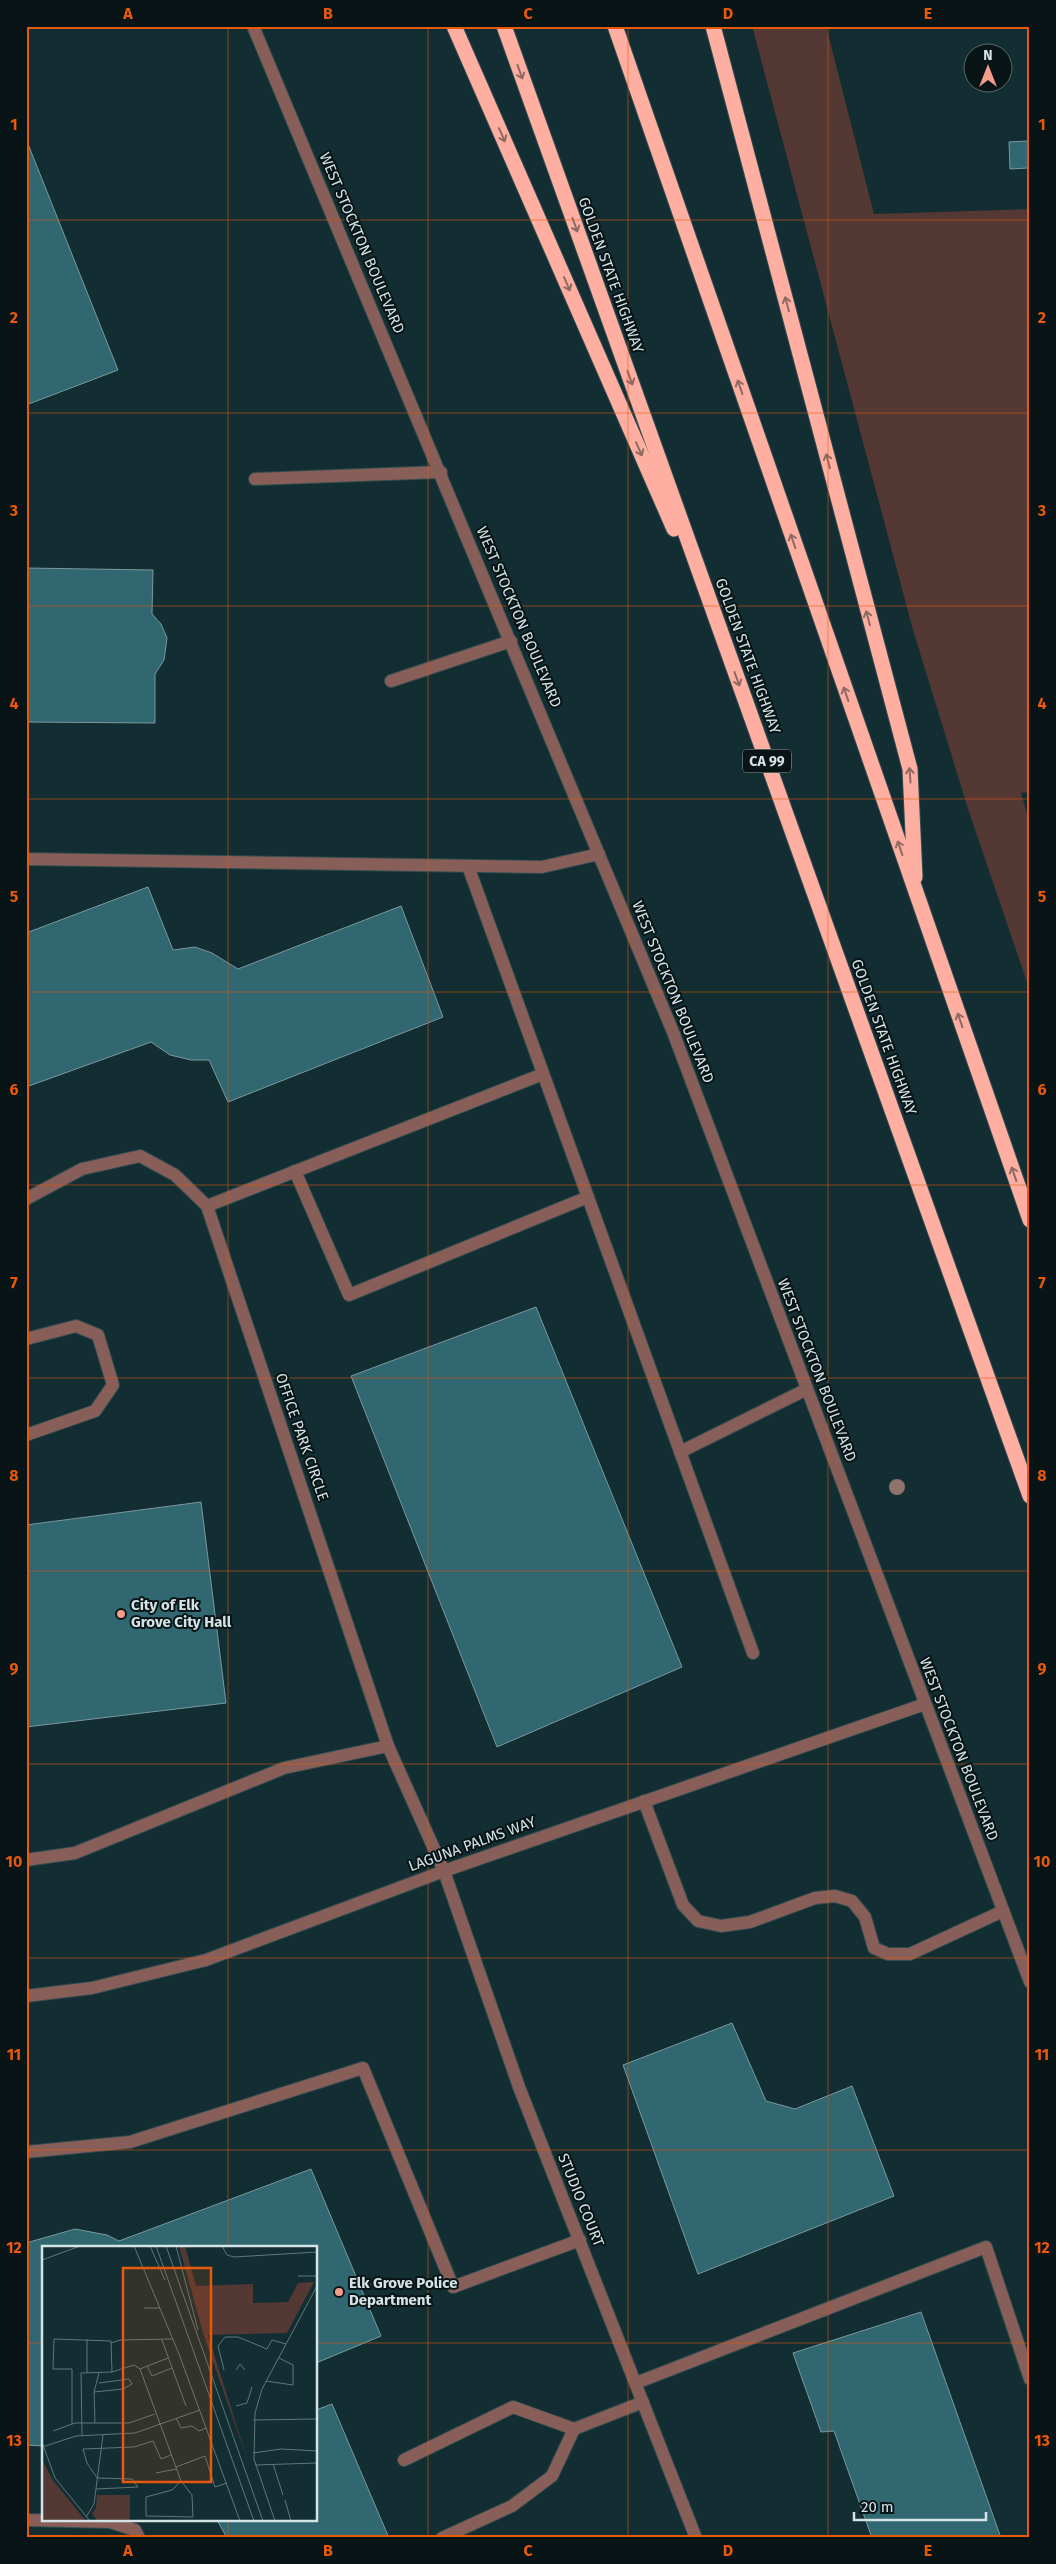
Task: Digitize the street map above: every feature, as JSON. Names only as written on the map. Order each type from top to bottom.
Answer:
[{"type":"highway","points":[[454,26],[728,652]]},
{"type":"highway","name":"GOLDEN STATE HIGHWAY","points":[[504,26],[1030,1496]]},
{"type":"highway","points":[[615,26],[1030,1220]]},
{"type":"highway","points":[[713,26],[910,769],[916,894]]},
{"type":"street","name":"WEST STOCKTON BOULEVARD","points":[[253,26],[441,472],[673,1032],[1030,1982]]},
{"type":"street","points":[[255,479],[441,472]]},
{"type":"street","points":[[391,681],[511,641]]},
{"type":"street","points":[[26,859],[542,867],[599,854]]},
{"type":"street","points":[[468,866],[752,1652]]},
{"type":"street","points":[[207,1206],[543,1074]]},
{"type":"street","name":"OFFICE PARK CIRCLE","points":[[26,1199],[82,1168],[140,1156],[175,1175],[207,1206],[388,1746],[444,1871]]},
{"type":"street","points":[[295,1172],[349,1295],[588,1197]]},
{"type":"street","points":[[26,1340],[76,1326],[98,1336],[112,1385],[95,1411],[26,1435]]},
{"type":"street","points":[[680,1452],[807,1389]]},
{"type":"street","name":"LAGUNA PALMS WAY","points":[[26,1996],[92,1988],[206,1960],[444,1871],[925,1704]]},
{"type":"street","points":[[26,1860],[75,1853],[284,1768],[388,1746]]},
{"type":"street","points":[[644,1801],[683,1905],[698,1920],[721,1926],[750,1922],[815,1898],[835,1896],[852,1902],[865,1917],[874,1948],[888,1954],[910,1954],[1003,1911]]},
{"type":"street","name":"STUDIO COURT","points":[[444,1871],[519,2087],[696,2538]]},
{"type":"street","points":[[26,2152],[130,2142],[362,2068],[453,2287],[580,2240]]},
{"type":"street","points":[[636,2383],[986,2247],[1030,2379]]},
{"type":"street","points":[[404,2460],[513,2407],[574,2429],[643,2402]]},
{"type":"street","points":[[442,2538],[512,2506],[552,2476],[574,2429]]},
{"type":"street","points":[[26,2520],[42,2520]]},
{"type":"street","points":[[110,2522],[135,2530],[139,2538]]},
{"type":"shaded area","points":[[752,26],[826,26],[874,214],[1030,209],[1030,792],[1021,793],[1030,824],[1030,991],[969,812],[913,630]]},
{"type":"building","points":[[1028,127],[1030,127],[1030,181],[1028,168],[1010,169],[1009,142],[1028,141]]},
{"type":"building","points":[[26,139],[118,370],[26,405]]},
{"type":"building","points":[[26,568],[153,570],[152,614],[161,624],[167,638],[164,660],[155,674],[155,723],[26,722]]},
{"type":"building","points":[[148,887],[173,950],[195,947],[212,953],[238,969],[401,906],[443,1017],[228,1102],[209,1060],[191,1060],[170,1055],[151,1042],[26,1087],[26,933]]},
{"type":"building","points":[[536,1307],[682,1667],[497,1747],[351,1376]]},
{"type":"building","name":"City of Elk Grove City Hall","points":[[201,1502],[226,1703],[26,1727],[26,1525]]},
{"type":"building","points":[[732,2023],[766,2101],[795,2109],[852,2086],[894,2196],[698,2274],[623,2065]]},
{"type":"building","name":"Elk Grove Police Department","points":[[311,2169],[381,2336],[318,2362],[318,2246],[42,2246],[42,2446],[26,2445],[26,2243],[75,2229],[107,2235],[119,2241]]},
{"type":"building","points":[[921,2312],[1001,2538],[872,2538],[834,2431],[821,2432],[793,2353]]},
{"type":"building","points":[[332,2404],[389,2538],[227,2538],[218,2522],[318,2522],[318,2409]]},
{"type":"place","name":"City of Elk Grove City Hall","points":[[121,1614]]},
{"type":"place","name":"Elk Grove Police Department","points":[[339,2292]]}]
